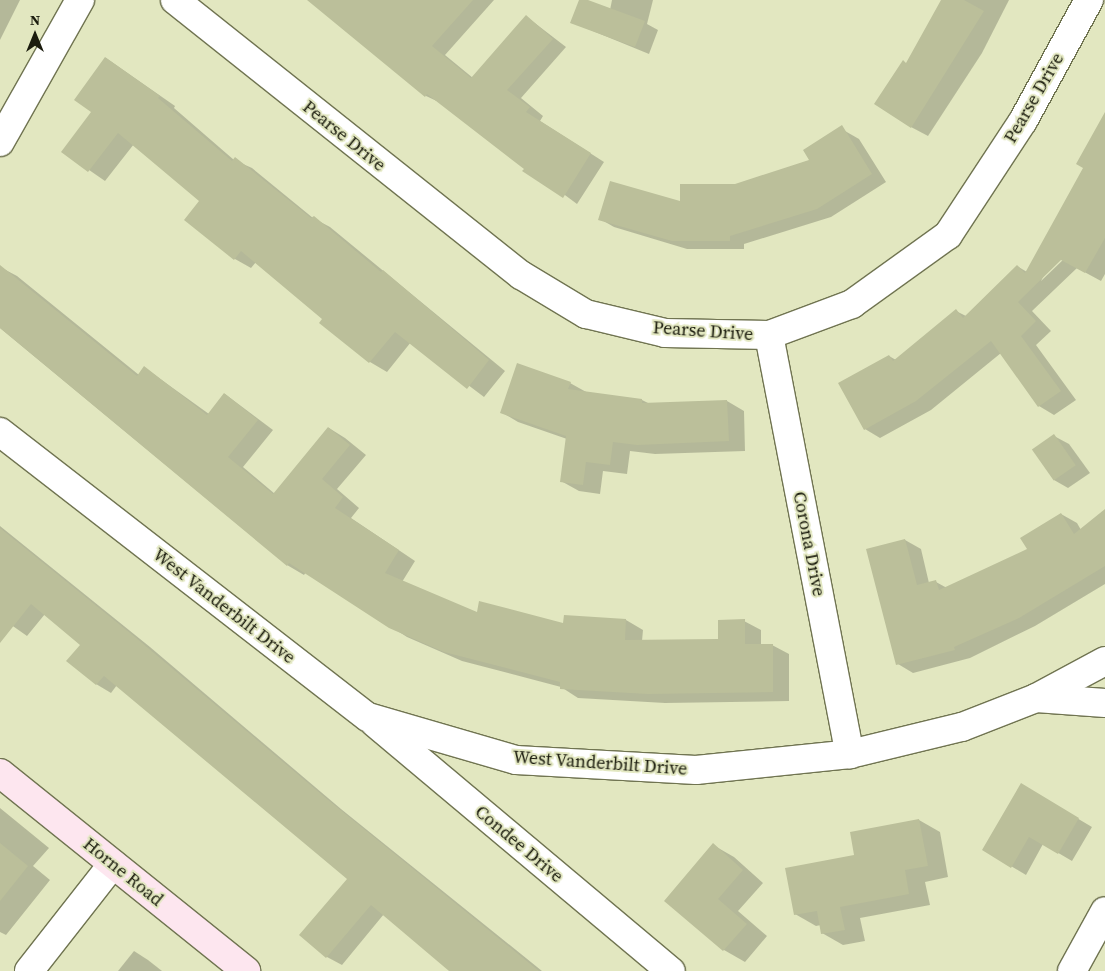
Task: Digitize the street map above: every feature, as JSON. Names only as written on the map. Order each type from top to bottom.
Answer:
[{"type":"main road","name":"Horne Road","points":[[0,772],[246,971]]},
{"type":"street","points":[[0,142],[80,0]]},
{"type":"street","name":"Pearse Drive","points":[[175,0],[521,276],[586,314],[665,333],[768,335],[852,304],[948,235],[1023,121],[1089,0]]},
{"type":"street","name":"Corona Drive","points":[[768,335],[850,754]]},
{"type":"street","name":"West Vanderbilt Drive","points":[[0,432],[368,717],[516,760],[696,770],[850,754],[962,727],[1036,698],[1105,661]]},
{"type":"street","points":[[1036,698],[1105,703]]},
{"type":"street","name":"Condee Drive","points":[[368,717],[671,971]]},
{"type":"street","points":[[29,971],[113,864]]},
{"type":"street","points":[[1072,971],[1105,911]]},
{"type":"building","points":[[307,0],[473,0],[432,46],[471,78],[526,15],[553,39],[507,90],[530,107],[526,112],[591,153],[563,198],[522,171],[524,169],[427,94],[425,97]]},
{"type":"building","points":[[579,0],[588,0],[645,21],[635,47],[570,23]]},
{"type":"building","points":[[941,0],[964,0],[984,11],[911,128],[874,104],[903,60],[906,63]]},
{"type":"building","points":[[105,57],[160,96],[158,98],[232,161],[235,157],[311,218],[314,216],[381,272],[383,270],[489,360],[467,389],[395,332],[369,363],[319,323],[322,319],[241,251],[234,260],[184,220],[199,201],[118,133],[88,172],[61,152],[91,112],[74,100]]},
{"type":"building","points":[[1105,112],[1105,238],[1085,273],[1061,260],[1018,302],[1036,321],[1021,336],[1061,391],[1038,407],[991,341],[916,401],[864,430],[838,383],[889,355],[893,361],[956,309],[963,318],[1017,265],[1025,273],[1083,168],[1076,164]]},
{"type":"building","points":[[842,125],[872,174],[817,209],[730,236],[730,241],[672,241],[598,220],[610,181],[680,201],[680,184],[735,184],[809,160],[803,150]]},
{"type":"building","points":[[0,265],[137,376],[144,366],[207,415],[224,393],[258,420],[228,457],[273,494],[328,427],[350,445],[322,479],[343,497],[335,508],[399,550],[385,573],[477,612],[479,601],[563,623],[564,615],[626,619],[625,640],[718,639],[718,620],[745,619],[745,644],[773,644],[773,692],[648,694],[560,689],[560,682],[444,652],[389,628],[289,563],[287,566],[0,328]]},
{"type":"building","points":[[517,363],[571,382],[568,389],[642,399],[642,403],[727,400],[729,441],[637,445],[613,442],[610,465],[586,462],[583,485],[560,482],[566,436],[500,413]]},
{"type":"building","points":[[1054,434],[1076,465],[1054,481],[1032,449]]},
{"type":"building","points":[[1105,509],[1105,566],[1019,618],[954,647],[955,650],[896,665],[866,549],[905,539],[917,585],[936,580],[939,590],[1027,549],[1020,538],[1061,513],[1074,534]]},
{"type":"building","points":[[0,528],[135,637],[327,799],[539,971],[449,971],[371,905],[326,958],[299,935],[347,879],[104,676],[96,685],[66,661],[80,645],[31,604],[0,643]]},
{"type":"building","points":[[1021,783],[1079,818],[1058,854],[1029,837],[1011,868],[982,850]]},
{"type":"building","points":[[919,819],[928,866],[905,870],[909,894],[840,907],[845,930],[821,934],[817,911],[794,915],[785,868],[854,855],[850,832]]},
{"type":"building","points":[[0,843],[28,866],[0,901]]},
{"type":"building","points":[[713,843],[743,870],[718,899],[747,924],[723,951],[664,901]]}]
